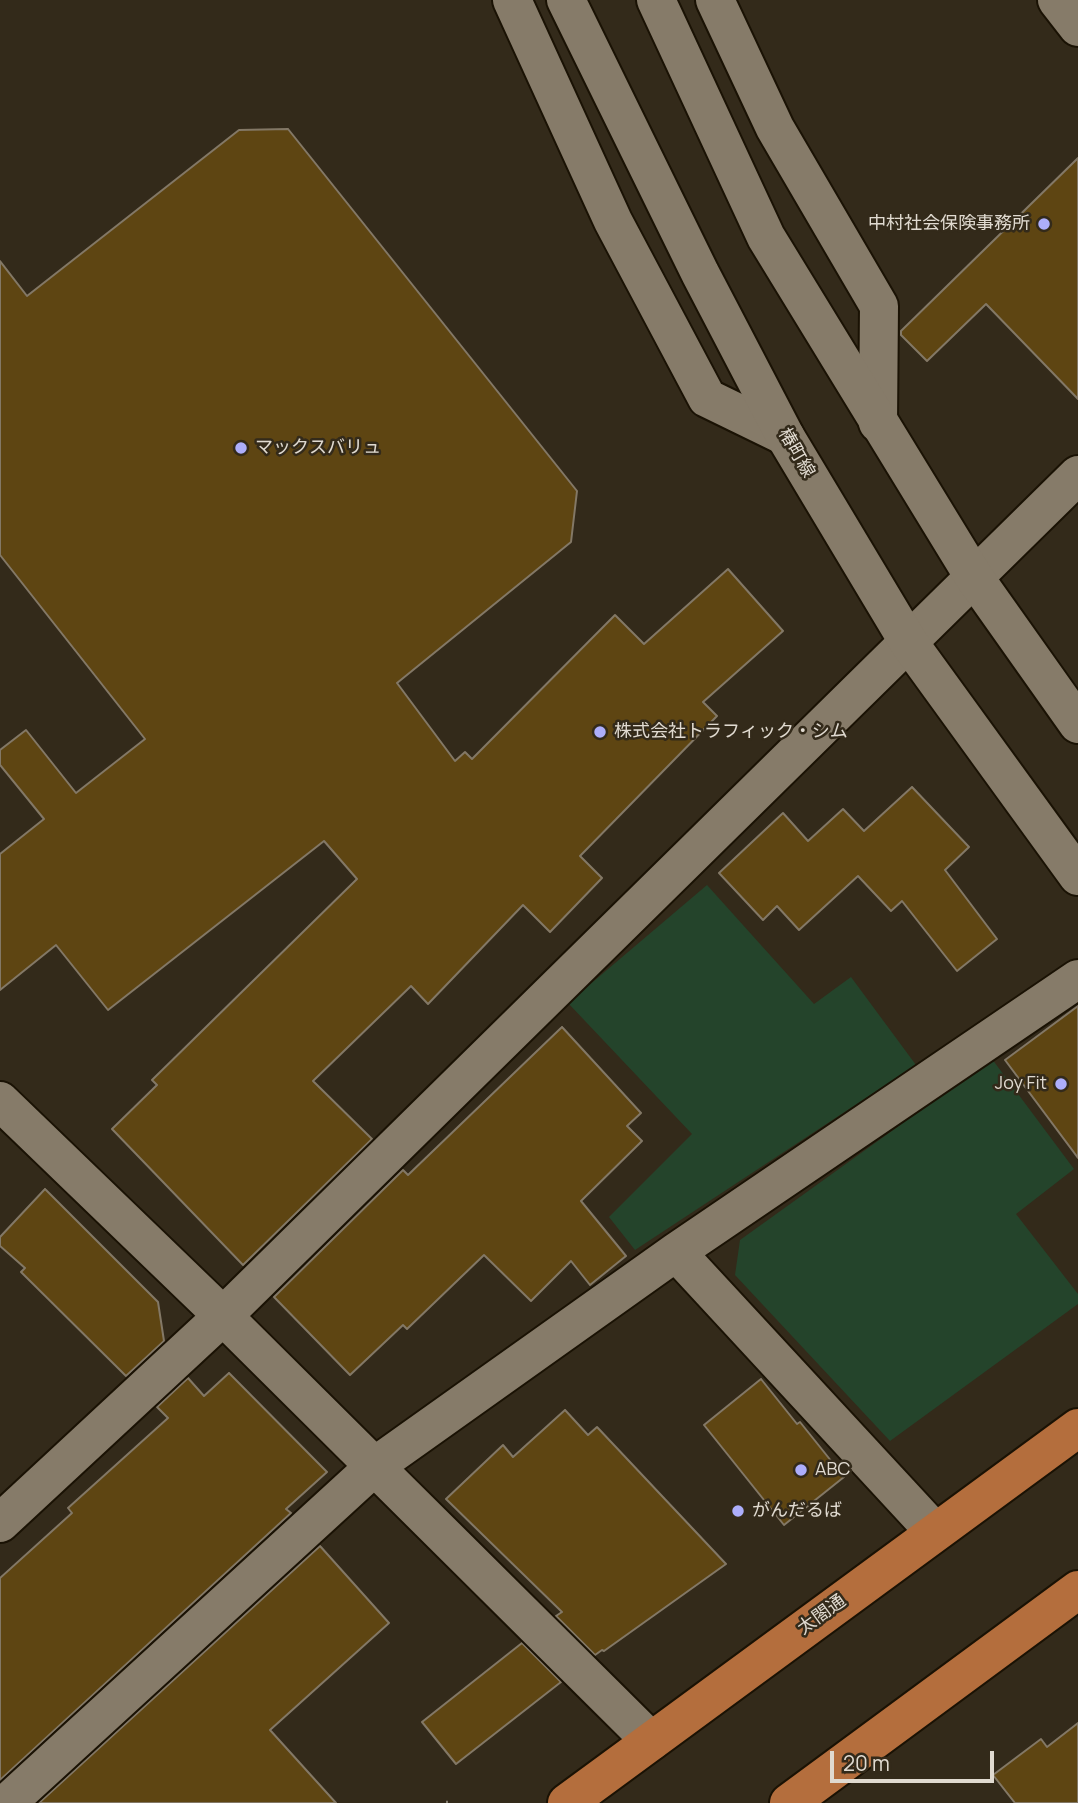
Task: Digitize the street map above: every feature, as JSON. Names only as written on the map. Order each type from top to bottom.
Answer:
[{"type":"main road","name":"太閤通","points":[[567,1803],[1078,1427]]},
{"type":"main road","points":[[789,1803],[1078,1590]]},
{"type":"street","points":[[512,0],[612,221],[706,398],[785,436]]},
{"type":"street","name":"椿町線","points":[[566,0],[700,274],[785,436],[909,643],[1078,876]]},
{"type":"street","points":[[656,0],[766,237],[974,577],[1078,724]]},
{"type":"street","points":[[715,0],[775,128],[879,306],[878,423]]},
{"type":"street","points":[[1057,0],[1078,27]]},
{"type":"street","points":[[0,1522],[223,1316],[1078,475]]},
{"type":"street","points":[[7,1803],[375,1466],[676,1252],[1078,979]]},
{"type":"street","points":[[0,1101],[223,1316],[651,1741]]},
{"type":"street","points":[[676,1252],[935,1532]]},
{"type":"green space","points":[[707,885],[814,1004],[851,977],[916,1065],[635,1250],[609,1217],[692,1134],[568,1003]]},
{"type":"green space","points":[[992,1059],[1074,1169],[1016,1214],[1078,1294],[1078,1304],[890,1441],[735,1275],[740,1240]]},
{"type":"building","points":[[288,129],[577,491],[571,542],[397,683],[455,761],[465,752],[472,759],[615,615],[644,644],[728,569],[783,631],[703,702],[717,716],[580,856],[602,878],[550,932],[523,905],[428,1004],[411,986],[313,1081],[372,1139],[243,1265],[112,1129],[157,1085],[152,1080],[357,879],[324,841],[108,1010],[56,945],[0,990],[0,854],[44,819],[0,765],[0,750],[26,730],[76,793],[145,739],[0,555],[0,261],[27,296],[239,130]]},
{"type":"building","name":"中村社会保険事務所","points":[[1078,158],[1078,399],[986,304],[927,361],[901,335],[901,331]]},
{"type":"building","points":[[912,787],[969,847],[945,870],[997,939],[957,971],[902,901],[891,911],[858,876],[799,930],[777,906],[763,920],[719,873],[783,813],[808,841],[843,809],[864,831]]},
{"type":"building","points":[[1078,1006],[1078,1158],[1005,1060]]},
{"type":"building","points":[[562,1027],[641,1113],[627,1126],[642,1141],[581,1201],[626,1256],[590,1285],[571,1261],[531,1301],[484,1255],[407,1329],[403,1325],[350,1375],[274,1297],[403,1170],[408,1175]]},
{"type":"building","points":[[45,1189],[158,1302],[164,1341],[126,1376],[21,1272],[25,1268],[0,1246],[0,1237]]},
{"type":"building","points":[[229,1373],[327,1472],[286,1509],[291,1513],[0,1780],[0,1578],[72,1513],[68,1508],[168,1418],[157,1407],[188,1378],[204,1396]]},
{"type":"building","points":[[761,1379],[844,1477],[784,1525],[704,1425]]},
{"type":"building","points":[[565,1410],[588,1435],[597,1427],[726,1564],[595,1655],[556,1616],[562,1612],[446,1499],[503,1445],[513,1457]]},
{"type":"building","points":[[320,1546],[389,1623],[270,1730],[336,1803],[39,1803]]},
{"type":"building","points":[[522,1643],[561,1682],[456,1764],[422,1722]]},
{"type":"building","points":[[1078,1723],[1078,1803],[1015,1803],[993,1775],[1041,1739],[1047,1747]]},
{"type":"place","name":"中村社会保険事務所","points":[[1044,224]]},
{"type":"place","name":"マックスバリュ","points":[[241,448]]},
{"type":"place","name":"株式会社トラフィック・シム","points":[[600,732]]},
{"type":"place","name":"Joy Fit","points":[[1061,1084]]},
{"type":"place","name":"ABC","points":[[801,1470]]},
{"type":"place","name":"がんだるば","points":[[738,1511]]}]
